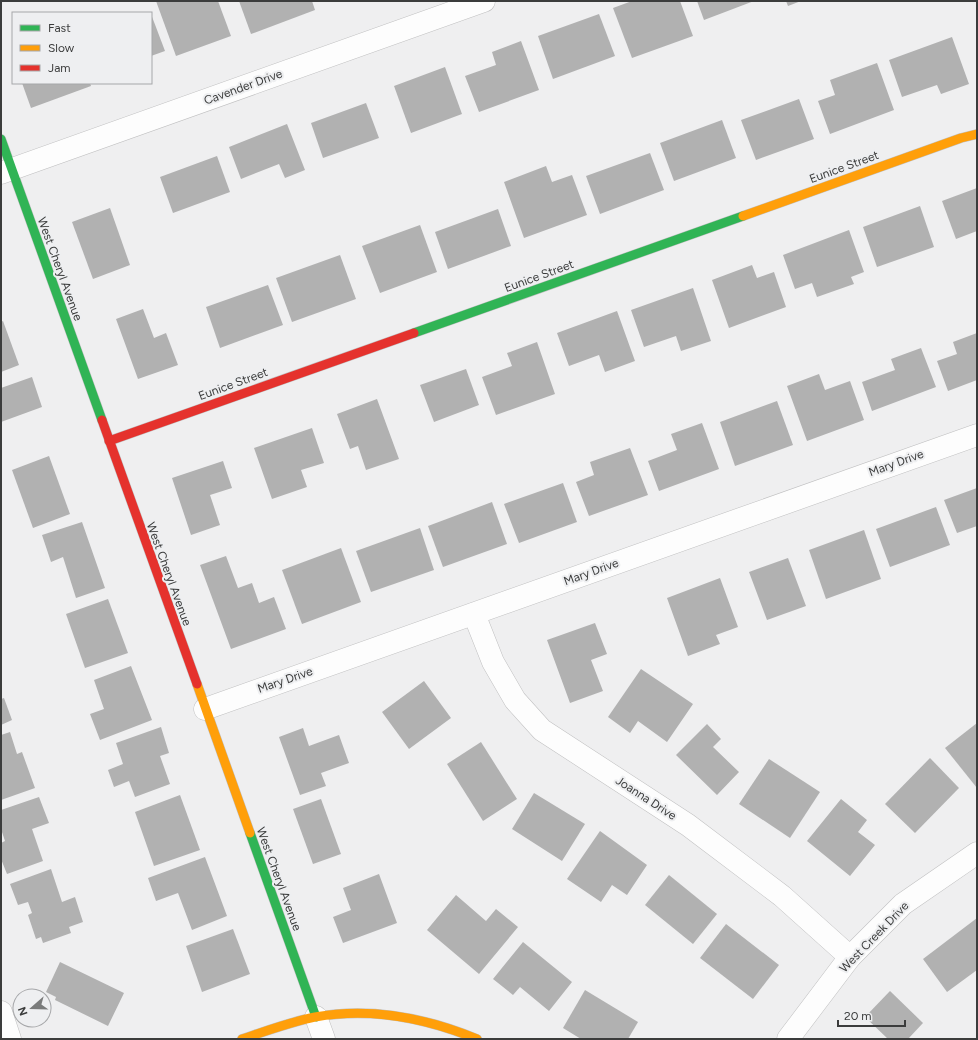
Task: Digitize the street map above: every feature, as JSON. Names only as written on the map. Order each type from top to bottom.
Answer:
[{"type":"street","name":"Cavender Drive","points":[[6,171],[484,1]]},
{"type":"street","name":"Eunice Street","points":[[108,441],[977,134]]},
{"type":"street","name":"West Cheryl Avenue","points":[[1,139],[6,171],[108,441],[316,1017]]},
{"type":"street","name":"Mary Drive","points":[[205,709],[977,435]]},
{"type":"street","name":"Joanna Drive","points":[[474,614],[493,662],[511,694],[542,730],[688,825],[782,896],[850,957]]},
{"type":"street","name":"West Creek Drive","points":[[788,1039],[850,957],[903,904],[977,853]]},
{"type":"street","points":[[1,1012],[10,1039]]},
{"type":"street","points":[[242,1039],[316,1017],[360,1012],[429,1022],[477,1039]]},
{"type":"street","points":[[316,1017],[324,1039]]},
{"type":"building","points":[[156,1],[218,1],[231,36],[176,56]]},
{"type":"building","points":[[239,1],[312,1],[315,10],[251,34]]},
{"type":"building","points":[[632,1],[680,1],[693,36],[632,58],[613,8]]},
{"type":"building","points":[[697,1],[754,1],[704,20]]},
{"type":"building","points":[[786,1],[801,1],[788,6]]},
{"type":"building","points":[[599,14],[615,56],[553,79],[538,36]]},
{"type":"building","points":[[152,17],[165,51],[152,56]]},
{"type":"building","points":[[952,37],[969,84],[941,94],[937,85],[902,97],[889,60]]},
{"type":"building","points":[[521,41],[539,90],[479,112],[465,76],[496,65],[492,52]]},
{"type":"building","points":[[877,63],[894,110],[830,134],[818,101],[835,95],[830,80]]},
{"type":"building","points":[[445,67],[462,114],[411,133],[394,86]]},
{"type":"building","points":[[22,84],[90,84],[91,86],[31,108]]},
{"type":"building","points":[[799,99],[814,139],[756,160],[741,120]]},
{"type":"building","points":[[366,103],[379,138],[323,158],[311,123]]},
{"type":"building","points":[[722,120],[736,158],[674,181],[660,143]]},
{"type":"building","points":[[287,124],[305,170],[285,178],[279,164],[241,179],[229,147]]},
{"type":"building","points":[[650,153],[664,190],[600,214],[586,176]]},
{"type":"building","points":[[217,156],[230,192],[173,213],[160,177]]},
{"type":"building","points":[[546,166],[552,182],[572,175],[587,215],[524,238],[504,182]]},
{"type":"building","points":[[977,188],[977,231],[956,239],[942,201]]},
{"type":"building","points":[[920,206],[934,247],[877,267],[863,227]]},
{"type":"building","points":[[110,208],[130,265],[93,279],[72,222]]},
{"type":"building","points":[[498,209],[511,246],[448,269],[435,232]]},
{"type":"building","points":[[420,225],[437,272],[380,293],[362,246]]},
{"type":"building","points":[[849,230],[864,272],[851,277],[854,284],[817,297],[812,283],[795,289],[783,255]]},
{"type":"building","points":[[340,255],[356,299],[292,322],[276,278]]},
{"type":"building","points":[[752,265],[757,278],[774,272],[786,307],[729,328],[712,280]]},
{"type":"building","points":[[268,285],[283,325],[220,348],[206,307]]},
{"type":"building","points":[[693,288],[711,341],[681,351],[676,336],[644,347],[631,310]]},
{"type":"building","points":[[143,309],[154,338],[166,333],[178,365],[138,379],[116,319]]},
{"type":"building","points":[[617,311],[635,361],[605,372],[599,355],[569,366],[557,333]]},
{"type":"building","points":[[3,321],[19,365],[1,372],[1,322]]},
{"type":"building","points":[[977,333],[977,380],[948,391],[937,361],[957,354],[953,342]]},
{"type":"building","points":[[537,342],[555,394],[496,415],[482,377],[512,366],[507,353]]},
{"type":"building","points":[[921,348],[936,387],[872,411],[862,382],[895,370],[891,359]]},
{"type":"building","points":[[466,369],[479,405],[434,422],[420,385]]},
{"type":"building","points":[[819,374],[825,390],[850,381],[864,420],[807,441],[787,386]]},
{"type":"building","points":[[32,377],[42,407],[1,422],[1,388]]},
{"type":"building","points":[[377,399],[399,459],[366,470],[358,446],[350,449],[337,414]]},
{"type":"building","points":[[777,401],[793,445],[735,466],[720,422]]},
{"type":"building","points":[[702,423],[719,469],[659,491],[648,461],[677,450],[671,434]]},
{"type":"building","points":[[312,428],[324,463],[301,470],[307,487],[272,499],[254,448]]},
{"type":"building","points":[[630,448],[648,495],[589,516],[576,482],[594,475],[590,462]]},
{"type":"building","points":[[49,456],[70,514],[33,528],[12,470]]},
{"type":"building","points":[[223,461],[232,488],[210,495],[220,525],[191,535],[172,478]]},
{"type":"building","points":[[563,483],[577,522],[519,543],[504,504]]},
{"type":"building","points":[[977,488],[977,526],[957,533],[944,500]]},
{"type":"building","points":[[492,502],[507,544],[443,567],[428,526]]},
{"type":"building","points":[[936,507],[950,545],[890,567],[876,529]]},
{"type":"building","points":[[82,522],[105,588],[76,598],[63,557],[51,562],[42,535]]},
{"type":"building","points":[[420,528],[434,570],[371,592],[356,551]]},
{"type":"building","points":[[864,530],[881,579],[826,599],[809,550]]},
{"type":"building","points":[[341,548],[361,602],[302,624],[282,570]]},
{"type":"building","points":[[226,556],[238,588],[252,583],[259,603],[274,597],[286,629],[231,649],[200,565]]},
{"type":"building","points":[[788,558],[806,606],[767,620],[749,572]]},
{"type":"building","points":[[720,578],[738,627],[716,635],[720,644],[688,656],[667,598]]},
{"type":"building","points":[[108,599],[128,653],[85,668],[66,614]]},
{"type":"building","points":[[595,623],[607,654],[591,660],[603,691],[570,703],[547,640]]},
{"type":"building","points":[[131,666],[152,720],[100,740],[90,714],[104,709],[94,680]]},
{"type":"building","points":[[641,669],[693,704],[667,742],[638,721],[630,733],[608,717]]},
{"type":"building","points":[[424,681],[451,718],[409,749],[382,712]]},
{"type":"building","points":[[4,698],[12,720],[1,725],[1,699]]},
{"type":"building","points":[[977,723],[977,788],[945,748]]},
{"type":"building","points":[[707,724],[721,739],[713,747],[739,772],[717,795],[676,755]]},
{"type":"building","points":[[161,727],[169,753],[160,756],[170,784],[135,797],[129,781],[114,787],[108,770],[123,764],[116,743]]},
{"type":"building","points":[[303,728],[309,746],[339,735],[349,763],[321,773],[326,786],[300,795],[279,737]]},
{"type":"building","points":[[10,732],[17,754],[22,752],[35,788],[1,800],[1,735]]},
{"type":"building","points":[[481,742],[517,799],[483,821],[447,764]]},
{"type":"building","points":[[930,758],[959,788],[915,833],[885,804]]},
{"type":"building","points":[[769,759],[820,792],[790,838],[739,804]]},
{"type":"building","points":[[534,793],[585,824],[562,861],[512,829]]},
{"type":"building","points":[[180,795],[200,850],[154,866],[135,812]]},
{"type":"building","points":[[39,797],[49,823],[32,829],[43,861],[7,874],[1,859],[1,843],[5,841],[1,829],[1,810]]},
{"type":"building","points":[[321,799],[341,854],[313,864],[293,809]]},
{"type":"building","points":[[841,799],[867,820],[858,832],[875,845],[850,876],[807,841]]},
{"type":"building","points":[[600,831],[647,865],[627,895],[612,885],[601,902],[567,879]]},
{"type":"building","points":[[205,857],[227,916],[192,930],[178,893],[156,901],[148,878]]},
{"type":"building","points":[[51,869],[62,902],[75,897],[83,922],[69,927],[71,933],[43,943],[41,937],[36,939],[28,915],[32,913],[28,902],[18,905],[10,884]]},
{"type":"building","points":[[379,874],[397,923],[343,943],[333,917],[351,910],[343,888]]},
{"type":"building","points":[[669,875],[717,914],[693,944],[645,905]]},
{"type":"building","points":[[456,895],[486,921],[496,909],[518,927],[479,974],[427,930]]},
{"type":"building","points":[[977,918],[977,970],[947,992],[923,959]]},
{"type":"building","points":[[726,924],[779,965],[753,999],[700,958]]},
{"type":"building","points":[[233,929],[250,974],[202,992],[186,946]]},
{"type":"building","points":[[523,942],[572,982],[549,1011],[520,987],[513,995],[493,979]]},
{"type":"building","points":[[60,962],[124,993],[108,1026],[55,1000],[56,997],[52,995],[52,988],[48,988]]},
{"type":"building","points":[[585,990],[638,1022],[628,1039],[581,1039],[563,1028]]},
{"type":"building","points":[[890,991],[923,1023],[908,1039],[888,1039],[865,1017]]},
{"type":"traffic: fast","points":[[1,139],[102,420]]},
{"type":"traffic: fast","points":[[414,333],[743,216]]},
{"type":"traffic: fast","points":[[250,833],[316,1017]]},
{"type":"traffic: slow","points":[[743,216],[961,138],[977,134]]},
{"type":"traffic: slow","points":[[197,684],[250,833]]},
{"type":"traffic: slow","points":[[242,1039],[306,1019],[336,1014],[356,1013],[398,1016],[418,1020],[438,1025],[477,1039]]},
{"type":"traffic: jam","points":[[109,441],[414,333]]},
{"type":"traffic: jam","points":[[102,420],[197,684]]}]
